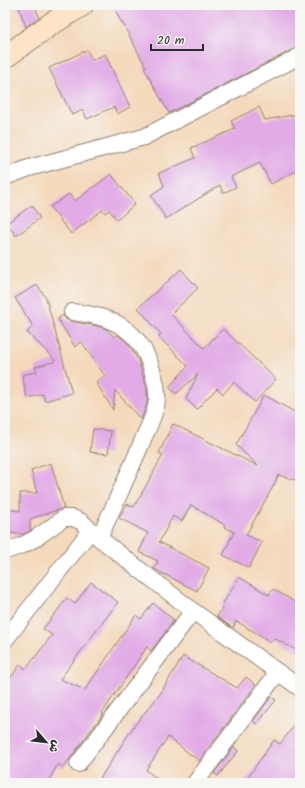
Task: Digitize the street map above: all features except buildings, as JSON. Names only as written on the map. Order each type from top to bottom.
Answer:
[{"type":"main road","points":[[5,57],[51,24],[82,5]]},
{"type":"street","points":[[5,176],[29,168],[144,137],[300,56]]},
{"type":"street","points":[[5,640],[95,534],[149,424],[157,400],[156,383],[150,362],[142,346],[133,335],[124,326],[106,318],[72,312]]},
{"type":"street","points":[[5,551],[21,546],[36,538],[64,518],[73,518],[82,522],[95,534],[193,611],[300,688]]},
{"type":"street","points":[[78,764],[193,611]]},
{"type":"street","points":[[195,783],[278,672]]}]
